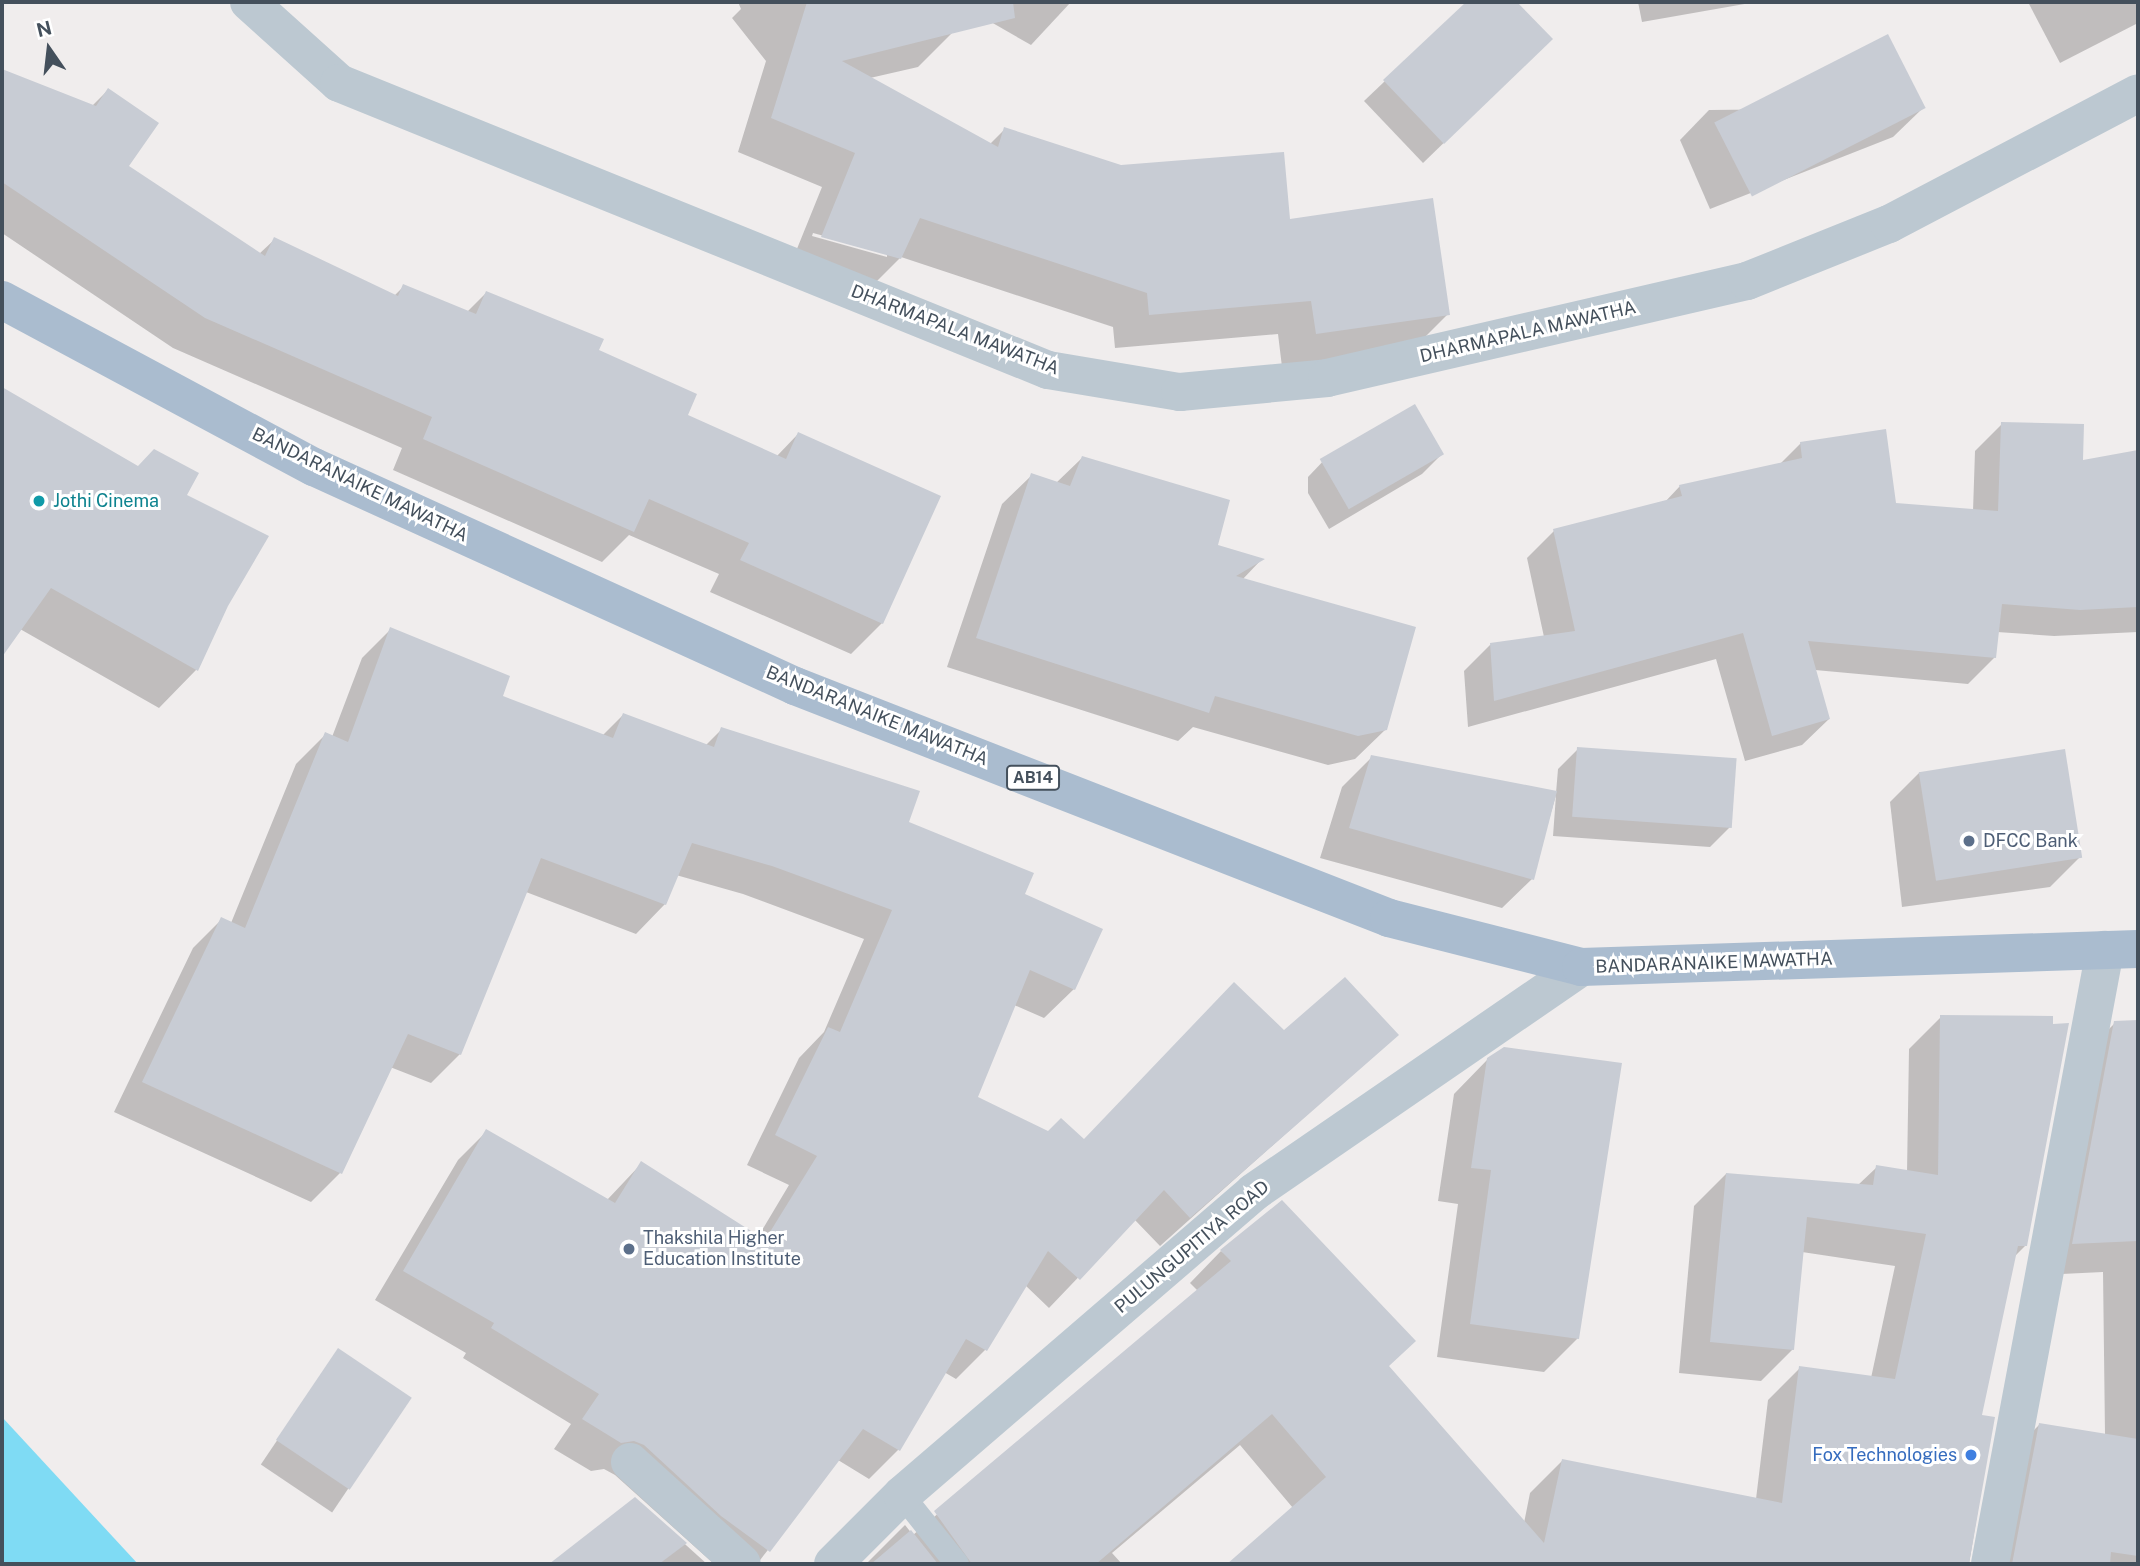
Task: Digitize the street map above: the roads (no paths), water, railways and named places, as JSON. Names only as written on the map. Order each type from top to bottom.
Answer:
[{"type":"main road","name":"BANDARANAIKE MAWATHA","points":[[2,300],[314,467],[795,685],[1389,918],[1581,967],[2122,950]]},
{"type":"street","name":"DHARMAPALA MAWATHA","points":[[248,2],[339,83],[1048,370],[1180,392],[1327,378],[1747,281],[1889,224],[2138,93]]},
{"type":"street","points":[[1990,1564],[2122,950]]},
{"type":"street","name":"PULUNGUPITIYA ROAD","points":[[833,1564],[902,1495],[1254,1192],[1581,967]]},
{"type":"street","points":[[630,1462],[742,1564]]},
{"type":"lane","points":[[902,1495],[957,1564]]},
{"type":"water","points":[[2,1417],[138,1564],[2,1564]]},
{"type":"place","name":"Jothi Cinema","points":[[39,501]]},
{"type":"place","name":"DFCC Bank","points":[[1969,841]]},
{"type":"place","name":"Thakshila Higher Education Institute","points":[[629,1249]]},
{"type":"place","name":"Fox Technologies","points":[[1971,1455]]}]
